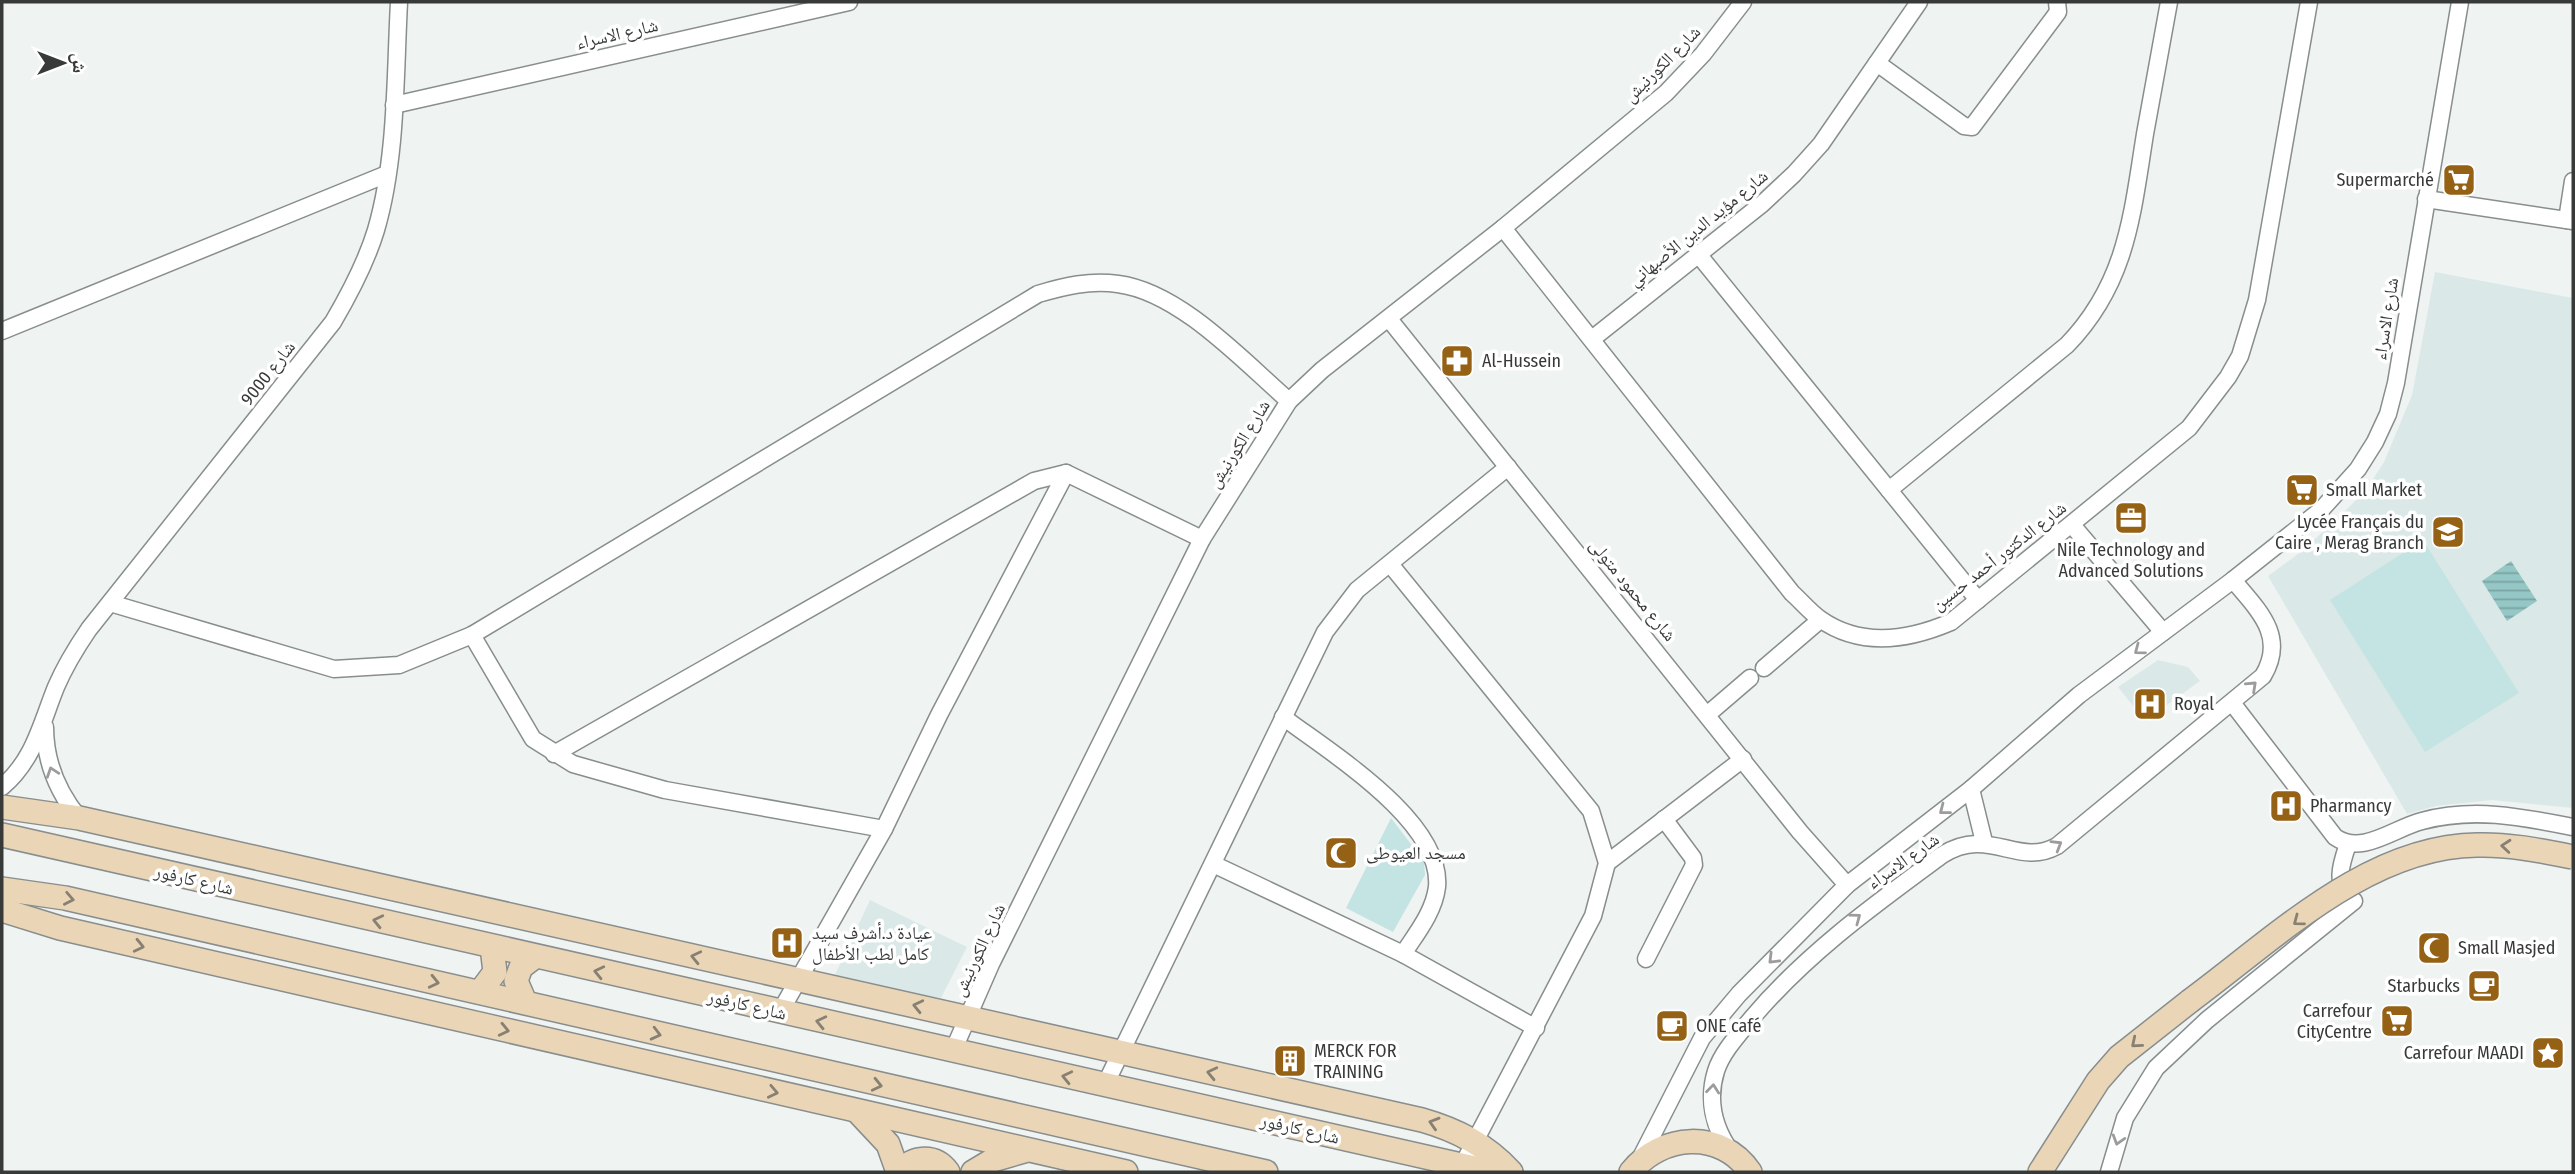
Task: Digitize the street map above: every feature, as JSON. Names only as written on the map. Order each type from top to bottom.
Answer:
[{"type":"street","name":"شارع 9000","points":[[2,787],[26,762],[70,657],[333,322],[358,278],[376,230],[387,174],[394,105],[399,2]]},
{"type":"street","name":"شارع الاسراء","points":[[394,105],[849,2]]},
{"type":"street","name":"شارع الكورنيش","points":[[953,1051],[1202,539],[1289,401],[1322,370],[1503,228],[1666,93],[1703,54],[1743,2]]},
{"type":"street","name":"شارع مؤيد الدين الأصبهاني","points":[[1591,339],[1762,205],[1794,174],[1821,144],[1919,2]]},
{"type":"street","points":[[1877,63],[1964,126],[1972,127],[2058,12],[2057,2]]},
{"type":"street","points":[[1889,490],[2067,345],[2099,305],[2122,258],[2129,233],[2169,2]]},
{"type":"street","name":"شارع الدكتور أحمد حسين","points":[[1503,228],[1792,593],[1820,620],[1852,634],[1897,638],[1920,635],[1951,622],[2189,428],[2228,377],[2240,356],[2257,300],[2309,2]]},
{"type":"street","name":"شارع الاسراء","points":[[1634,1168],[1702,1038],[1739,994],[1847,886],[1970,789],[2079,695],[2233,580],[2321,510],[2358,469],[2375,442],[2396,383],[2460,2]]},
{"type":"street","points":[[2,331],[387,174]]},
{"type":"street","points":[[2426,199],[2570,221],[2573,181]]},
{"type":"street","points":[[1698,254],[1978,600]]},
{"type":"street","points":[[110,603],[334,669],[399,665],[472,635],[1038,294],[1078,283],[1119,284],[1158,296],[1192,318],[1289,401]]},
{"type":"street","name":"شارع محمود متولى","points":[[1389,319],[1847,886]]},
{"type":"street","points":[[1105,1085],[1325,632],[1357,590],[1508,467]]},
{"type":"street","points":[[780,1012],[884,829],[939,715],[1066,473]]},
{"type":"street","points":[[554,754],[1034,481],[1066,473],[1202,539]]},
{"type":"street","points":[[2072,525],[2163,632]]},
{"type":"street","points":[[1390,564],[1591,811],[1607,863],[1593,916],[1462,1166]]},
{"type":"street","name":"شارع الاسراء","points":[[1747,1166],[1714,1118],[1712,1093],[1721,1058],[1744,1028],[1794,972],[1845,927],[1951,849],[1984,842],[2033,853],[2057,846],[2233,704],[2263,676],[2273,648],[2265,618],[2233,580]]},
{"type":"street","points":[[1764,668],[1820,620]]},
{"type":"street","points":[[472,635],[533,739],[554,754],[593,771],[665,790],[884,829]]},
{"type":"street","points":[[1708,714],[1750,678]]},
{"type":"street","points":[[2233,704],[2335,837],[2348,844],[2365,844],[2413,823],[2455,814],[2498,813],[2573,827]]},
{"type":"street","points":[[1283,717],[1382,790],[1428,848],[1435,867],[1437,886],[1433,906],[1403,954]]},
{"type":"street","points":[[45,720],[48,762],[60,792],[79,818]]},
{"type":"street","points":[[1607,863],[1743,759]]},
{"type":"street","points":[[1970,789],[1984,842]]},
{"type":"street","points":[[2,807],[79,818],[1422,1120],[1443,1126],[1475,1142],[1511,1172]]},
{"type":"street","points":[[1646,959],[1694,865],[1693,858],[1664,819]]},
{"type":"street","name":"شارع كارفور","points":[[2,835],[533,958],[1492,1172]]},
{"type":"street","points":[[2109,1172],[2125,1118],[2156,1068],[2217,1012],[2351,903],[2340,882],[2341,866],[2348,844]]},
{"type":"street","points":[[2040,1172],[2098,1081],[2119,1058],[2337,891],[2389,863],[2417,853],[2476,845],[2506,846],[2573,857]]},
{"type":"street","points":[[229,852],[272,897]]},
{"type":"street","points":[[1213,864],[1403,954],[1536,1028]]},
{"type":"street","points":[[2,889],[65,898],[1266,1172]]},
{"type":"street","points":[[2,910],[60,928],[1126,1172]]},
{"type":"street","points":[[244,939],[301,983]]},
{"type":"street","points":[[480,992],[495,972],[492,947]]},
{"type":"street","points":[[525,1002],[516,981],[521,967],[533,958]]},
{"type":"street","points":[[701,1045],[729,1083]]},
{"type":"street","points":[[856,1110],[888,1144],[899,1172],[914,1160],[924,1158],[934,1161],[947,1172]]},
{"type":"street","points":[[1634,1168],[1654,1151],[1683,1142],[1714,1144],[1747,1166]]},
{"type":"street","points":[[973,1172],[993,1160],[1029,1150]]},
{"type":"street","points":[[1204,1172],[1239,1166]]},
{"type":"shaded area","name":"Lycée Français du Caire , Merag Branch","points":[[2435,272],[2573,298],[2573,808],[2492,800],[2436,806],[2407,814],[2268,576],[2302,551],[2343,513],[2366,490],[2384,462],[2412,395]]},
{"type":"shaded area","points":[[2423,540],[2519,693],[2425,752],[2330,600]]},
{"type":"shaded area","points":[[2511,561],[2537,601],[2507,621],[2482,581]]},
{"type":"shaded area","name":"Royal","points":[[2158,660],[2188,667],[2200,681],[2145,721],[2118,687]]},
{"type":"shaded area","points":[[1391,818],[1424,861],[1425,875],[1393,932],[1346,908]]},
{"type":"shaded area","points":[[870,900],[967,947],[941,998],[833,979]]},
{"type":"place","name":"Supermarché","points":[[2459,180]]},
{"type":"place","name":"Al-Hussein","points":[[1457,361]]},
{"type":"place","name":"Small Market","points":[[2302,490]]},
{"type":"place","name":"Nile Technology and Advanced Solutions","points":[[2131,518]]},
{"type":"place","name":"Lycée Français du Caire , Merag Branch","points":[[2448,532]]},
{"type":"place","name":"Royal","points":[[2150,704]]},
{"type":"place","name":"Pharmancy","points":[[2286,806]]},
{"type":"place","name":"مسجد العيوطى","points":[[1341,853]]},
{"type":"place","name":"عيادة د.أشرف سيد كامل لطب الأطفال","points":[[787,943]]},
{"type":"place","name":"Small Masjed","points":[[2434,948]]},
{"type":"place","name":"Starbucks","points":[[2484,986]]},
{"type":"place","name":"Carrefour CityCentre","points":[[2397,1021]]},
{"type":"place","name":"ONE café","points":[[1672,1026]]},
{"type":"place","name":"Carrefour MAADI","points":[[2548,1053]]},
{"type":"place","name":"MERCK FOR TRAINING","points":[[1290,1061]]}]
